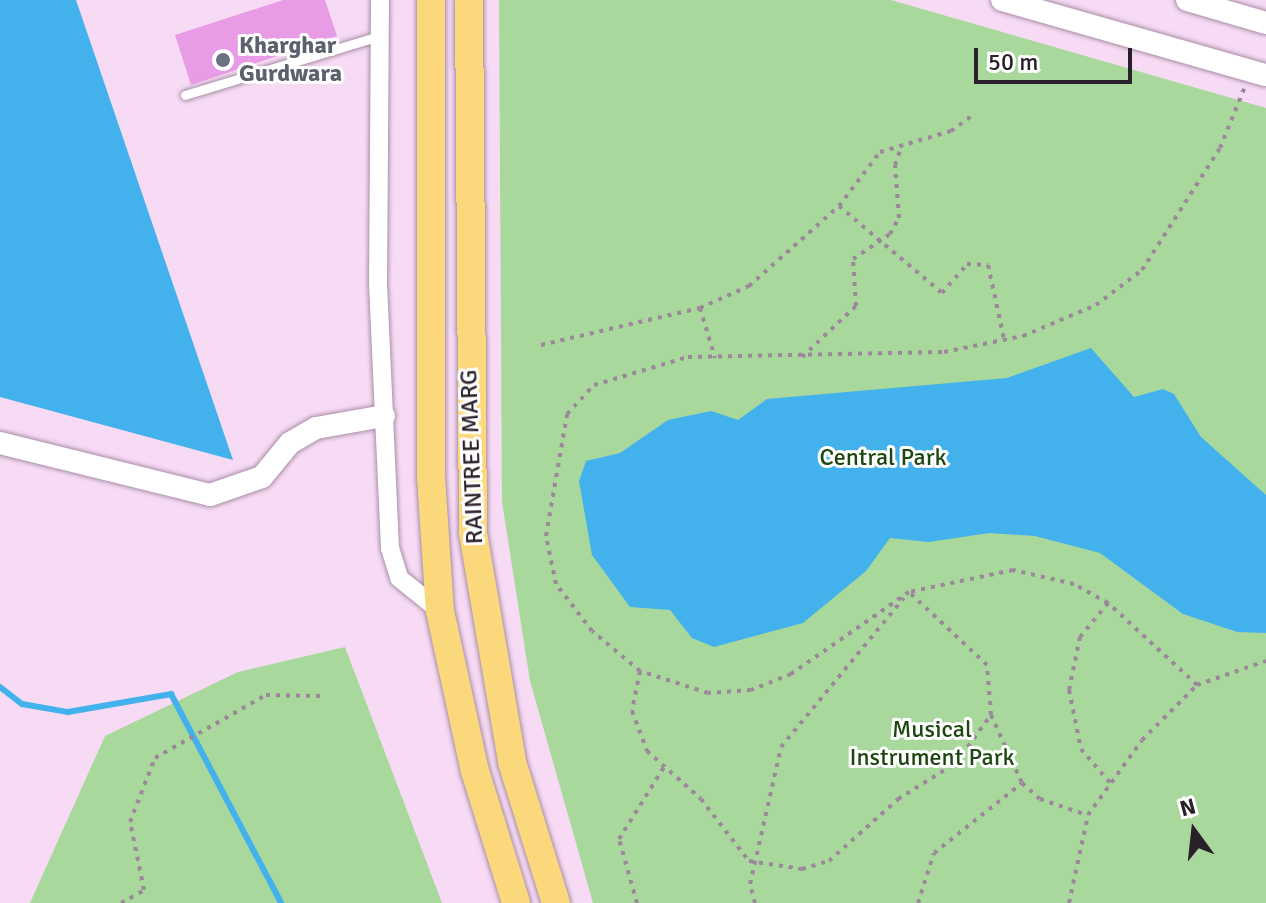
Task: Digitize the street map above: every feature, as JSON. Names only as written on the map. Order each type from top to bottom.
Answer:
[{"type":"main road","name":"RAINTREE MARG","points":[[431,0],[431,477],[440,611],[475,771],[516,903]]},
{"type":"main road","name":"RAINTREE MARG","points":[[469,0],[473,533],[512,762],[556,903]]},
{"type":"street","points":[[380,0],[384,416],[399,578],[440,611]]},
{"type":"street","points":[[1002,0],[1259,73]]},
{"type":"street","points":[[1187,0],[1266,23]]},
{"type":"street","points":[[0,443],[210,495],[262,477],[290,443],[316,428],[384,416]]},
{"type":"lane","points":[[185,95],[379,36]]},
{"type":"path","points":[[1197,685],[1108,603],[1074,584],[1013,570],[909,592],[791,674],[751,690],[708,693],[640,671],[592,631],[556,584],[546,536],[554,459],[567,414],[594,385],[688,357],[800,358],[932,353],[1005,340],[1096,305],[1142,270],[1220,148],[1259,73]]},
{"type":"path","points":[[541,345],[700,308],[749,286],[839,206],[880,152],[951,131],[973,115]]},
{"type":"path","points":[[800,358],[833,334],[856,306],[853,259],[877,237],[890,234],[899,218],[895,165],[902,145]]},
{"type":"path","points":[[839,206],[942,293],[967,264],[988,265],[1005,340]]},
{"type":"path","points":[[700,308],[715,358]]},
{"type":"path","points":[[909,592],[987,665],[991,715],[1022,783],[1040,799],[1088,815]]},
{"type":"path","points":[[755,903],[754,862],[781,747],[909,592]]},
{"type":"path","points":[[1108,603],[1080,637],[1069,690],[1081,749],[1111,784]]},
{"type":"path","points":[[1069,903],[1088,815],[1111,784],[1197,685],[1266,661]]},
{"type":"path","points":[[640,671],[632,711],[647,751],[754,862],[802,869],[829,861],[898,799],[956,763],[991,715]]},
{"type":"path","points":[[121,903],[144,890],[130,822],[155,758],[266,695],[322,696]]},
{"type":"path","points":[[637,903],[619,839],[664,767]]},
{"type":"path","points":[[918,903],[934,853],[1022,783]]},
{"type":"green space","name":"Central Park","points":[[499,0],[891,0],[1266,108],[1266,903],[593,903],[530,681],[502,502]]},
{"type":"green space","points":[[345,647],[442,903],[30,903],[105,736],[238,672]]},
{"type":"water","points":[[0,0],[76,0],[233,460],[0,397]]},
{"type":"water","points":[[1091,348],[1134,397],[1163,389],[1174,394],[1201,437],[1266,495],[1266,633],[1237,632],[1183,614],[1100,553],[1035,536],[989,533],[929,542],[890,538],[866,571],[803,623],[714,647],[692,638],[670,610],[630,607],[592,555],[579,481],[586,461],[620,453],[668,420],[711,411],[738,420],[767,399],[1007,378]]},
{"type":"building","name":"Kharghar Gurdwara","points":[[283,0],[325,0],[337,36],[191,85],[175,35]]},
{"type":"waterway","points":[[0,687],[22,704],[68,712],[171,694],[281,903]]},
{"type":"place","name":"Kharghar Gurdwara","points":[[223,60]]},
{"type":"park label","name":"Musical Instrument Park","points":[[932,744]]}]
